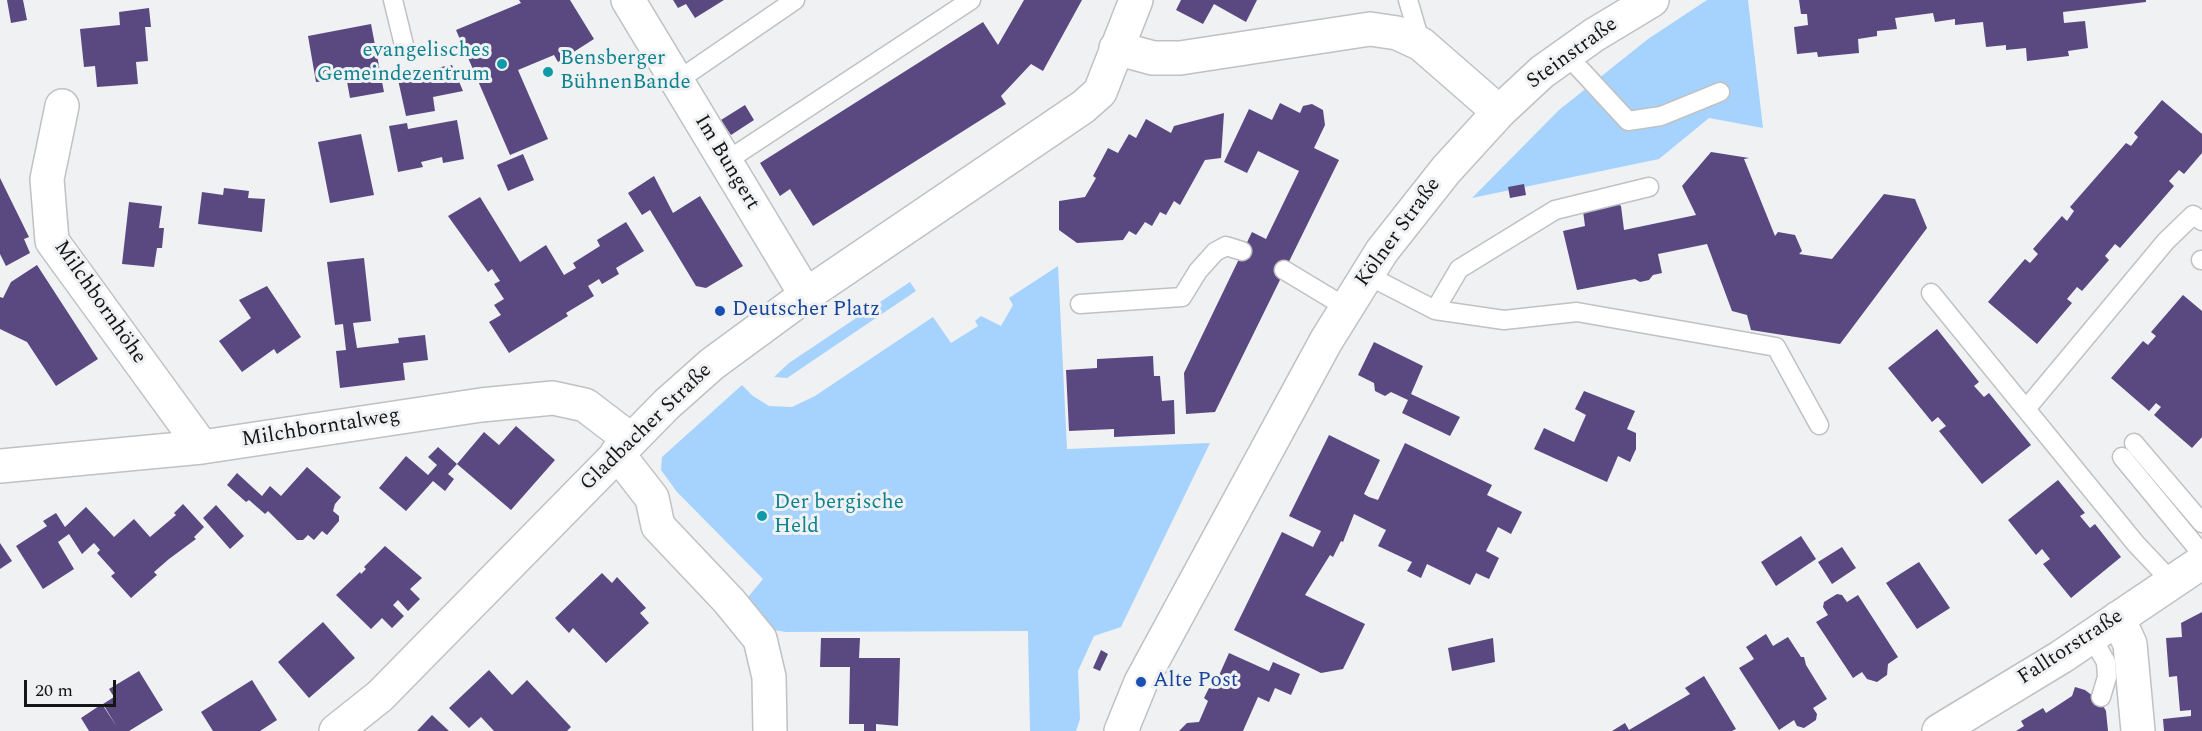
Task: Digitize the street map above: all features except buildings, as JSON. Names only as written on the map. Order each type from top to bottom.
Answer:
[{"type":"street","name":"Im Bungert","points":[[628,0],[806,295]]},
{"type":"street","name":"Gladbacher Straße","points":[[336,731],[396,681],[624,447],[712,364],[806,295],[1083,107],[1100,92],[1136,0]]},
{"type":"street","name":"Steinstraße","points":[[1499,112],[1542,72],[1652,0]]},
{"type":"street","points":[[1116,48],[1153,58],[1180,58],[1370,28],[1397,33],[1421,44],[1499,112]]},
{"type":"street","name":"Milchbornhöhe","points":[[63,106],[47,179],[52,241],[202,447]]},
{"type":"street","name":"Kölner Straße","points":[[1121,731],[1141,682],[1347,308],[1382,250],[1436,182],[1499,112]]},
{"type":"street","name":"Milchborntalweg","points":[[0,466],[202,447],[481,405],[553,398],[585,405],[624,447]]},
{"type":"street","points":[[624,447],[652,498],[658,526],[729,601],[760,639],[769,677],[770,731]]},
{"type":"street","name":"Falltorstraße","points":[[1939,731],[2091,636],[2202,562]]},
{"type":"street","points":[[2118,618],[2130,644],[2138,731]]},
{"type":"lane","points":[[393,0],[404,45]]},
{"type":"lane","points":[[677,81],[795,0]]},
{"type":"lane","points":[[725,162],[971,0]]},
{"type":"lane","points":[[1408,0],[1421,44]]},
{"type":"lane","points":[[1567,55],[1628,121],[1661,116],[1720,92]]},
{"type":"lane","points":[[1435,310],[1459,269],[1555,210],[1649,187]]},
{"type":"lane","points":[[2026,409],[2166,241],[2193,215],[2202,221]]},
{"type":"lane","points":[[1080,304],[1182,297],[1198,271],[1215,252],[1226,246],[1242,251]]},
{"type":"lane","points":[[1284,270],[1347,308]]},
{"type":"lane","points":[[1367,275],[1435,310],[1504,320],[1577,312],[1776,347],[1819,425]]},
{"type":"lane","points":[[1931,293],[2136,544],[2172,582]]},
{"type":"lane","points":[[2134,443],[2202,523]]},
{"type":"lane","points":[[2122,457],[2202,554]]},
{"type":"lane","points":[[2091,636],[2106,662],[2107,677],[2101,697]]},
{"type":"shaded area","points":[[1707,0],[1748,0],[1763,128],[1709,118],[1659,159],[1472,198],[1559,110],[1648,39]]},
{"type":"shaded area","points":[[1058,266],[1067,449],[1210,443],[1121,627],[1094,636],[1078,671],[1080,719],[1076,731],[1030,731],[1028,631],[786,632],[768,629],[744,602],[763,579],[677,492],[661,470],[662,457],[742,385],[753,396],[769,406],[792,407],[815,396],[933,317],[951,343],[978,326],[975,321],[981,316],[1001,326],[1013,305],[1009,298]]},
{"type":"shaded area","points":[[910,282],[916,291],[787,378],[774,377],[789,363]]},
{"type":"place","name":"evangelisches Gemeindezentrum","points":[[502,64]]},
{"type":"place","name":"Bensberger BühnenBande","points":[[548,72]]},
{"type":"place","name":"Deutscher Platz","points":[[720,311]]},
{"type":"place","name":"Der bergische Held","points":[[762,516]]},
{"type":"place","name":"Alte Post","points":[[1141,682]]}]
